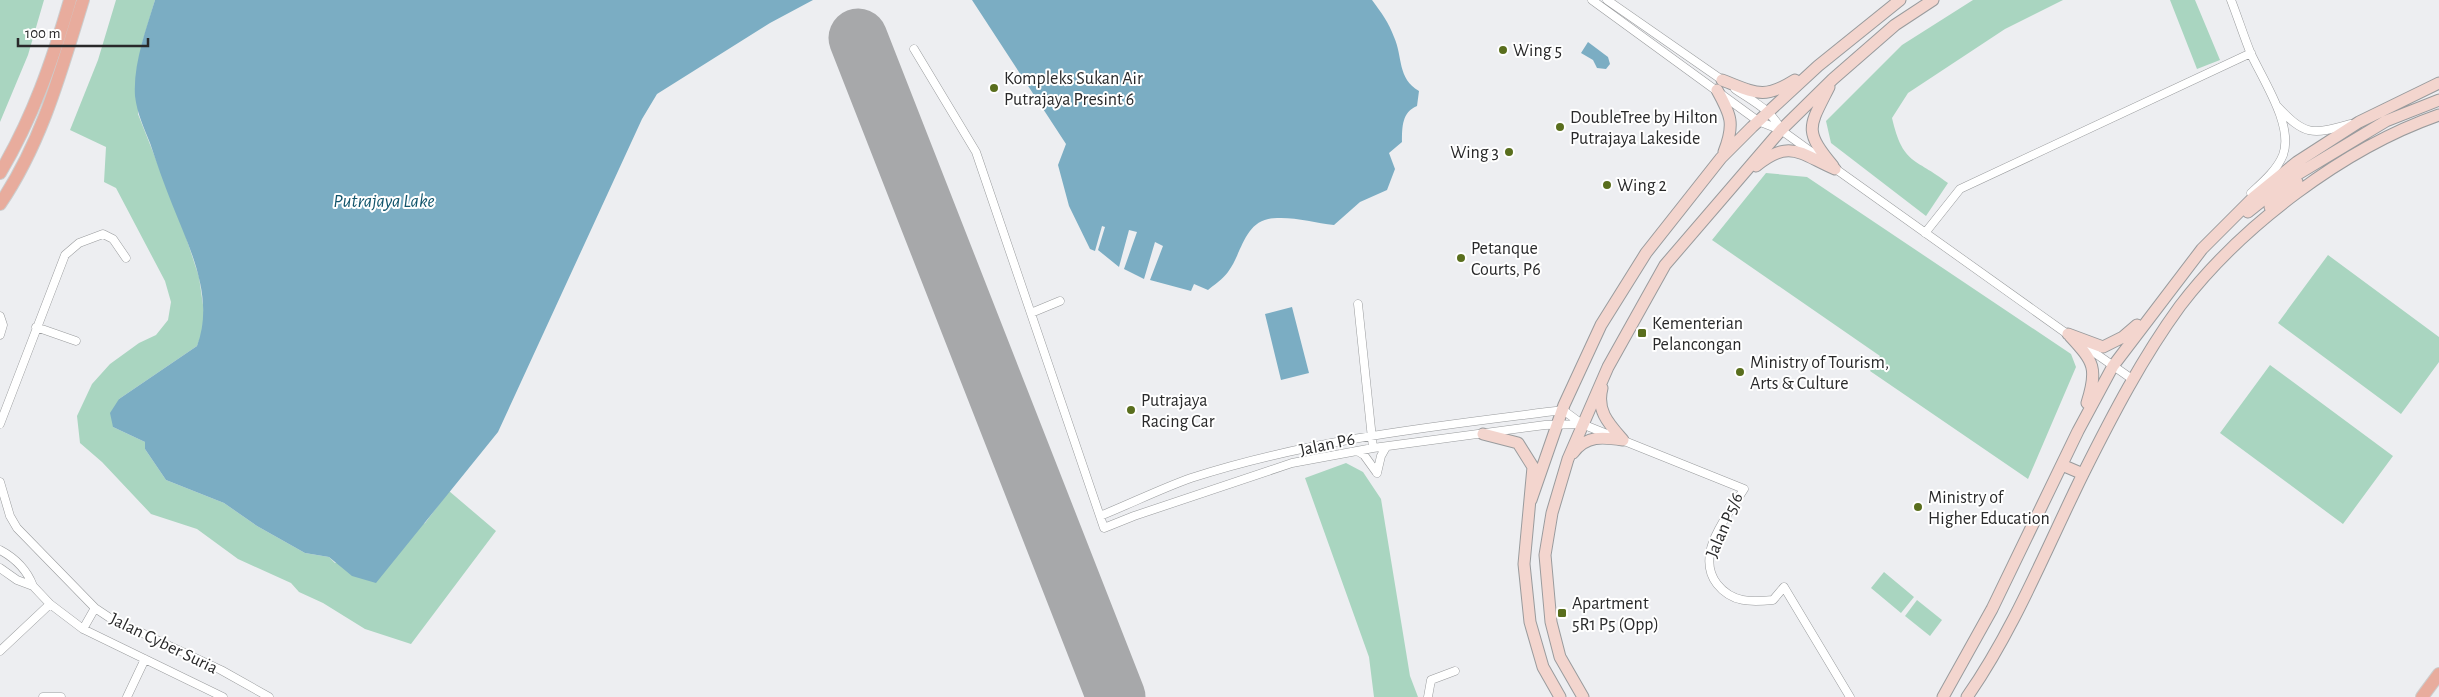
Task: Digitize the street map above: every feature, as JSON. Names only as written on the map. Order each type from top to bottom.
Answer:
[{"type":"main road","points":[[0,173],[22,136],[39,96],[55,52],[70,0]]},
{"type":"main road","points":[[0,204],[30,153],[53,99],[83,0]]},
{"type":"main road","points":[[2422,697],[2439,674]]},
{"type":"street","points":[[1592,0],[1720,85],[1768,112],[1776,121],[1780,130]]},
{"type":"street","points":[[1607,0],[1720,85],[1758,121],[1780,130],[2132,379]]},
{"type":"street","points":[[1531,500],[1563,410],[1601,325],[1646,253],[1721,158],[1758,121],[1818,66],[1900,0]]},
{"type":"street","points":[[1583,697],[1560,657],[1553,631],[1545,564],[1552,513],[1568,459],[1608,367],[1665,265],[1780,130],[1833,79],[1895,25],[1933,0]]},
{"type":"street","points":[[1943,697],[1992,609],[2078,431],[2113,366],[2225,219],[2274,170],[2284,154],[2286,135],[2276,104],[2251,53],[2231,0]]},
{"type":"street","points":[[914,49],[976,152],[1100,516]]},
{"type":"street","points":[[1925,233],[1960,189],[2251,53]]},
{"type":"street","points":[[1720,85],[1766,94],[1818,66]]},
{"type":"street","points":[[1833,79],[1813,118],[1812,131],[1815,144],[1835,169]]},
{"type":"street","points":[[2202,249],[2254,197],[2297,162],[2359,122],[2439,83]]},
{"type":"street","points":[[1720,85],[1732,128],[1721,158]]},
{"type":"street","points":[[2068,334],[2103,347],[2123,337],[2154,311],[2210,249],[2253,208],[2288,180],[2386,121],[2439,100]]},
{"type":"street","points":[[2276,104],[2291,122],[2304,129],[2318,133],[2359,122]]},
{"type":"street","points":[[2219,262],[2275,211],[2355,154],[2403,128],[2439,115]]},
{"type":"street","points":[[1721,198],[1776,151],[1793,150],[1835,169]]},
{"type":"street","points":[[1968,697],[1985,672],[2027,594],[2083,474],[2132,379],[2181,306],[2219,262],[2267,209],[2329,155]]},
{"type":"street","points":[[0,424],[60,264],[70,248],[99,234],[103,234],[113,239],[126,258]]},
{"type":"street","points":[[1031,313],[1060,301]]},
{"type":"street","points":[[1358,304],[1373,448]]},
{"type":"street","points":[[0,316],[3,325],[0,335]]},
{"type":"street","points":[[36,327],[76,341]]},
{"type":"street","points":[[2068,334],[2089,357],[2094,380],[2078,431]]},
{"type":"street","points":[[1608,367],[1600,397],[1600,408],[1606,421],[1623,440]]},
{"type":"street","points":[[1563,410],[1582,424]]},
{"type":"street","name":"Jalan P6","points":[[1563,410],[1371,435],[1280,454],[1190,479],[1100,516],[1104,528],[1134,516],[1292,463],[1386,446],[1558,424],[1582,424]]},
{"type":"street","name":"Jalan P5/6","points":[[1582,424],[1744,489],[1714,539],[1707,561],[1713,578],[1722,590],[1736,600],[1773,600],[1784,587],[1850,697]]},
{"type":"street","points":[[1483,434],[1518,444],[1524,450],[1533,468],[1524,564],[1530,622],[1543,667],[1560,697]]},
{"type":"street","points":[[1568,459],[1577,448],[1588,440],[1600,437],[1623,440]]},
{"type":"street","points":[[1359,452],[1364,455],[1377,472],[1386,446]]},
{"type":"street","points":[[2062,465],[2083,474]]},
{"type":"street","name":"Jalan Cyber Suria","points":[[0,482],[10,516],[17,528],[95,608],[110,618],[221,670],[260,695],[268,697]]},
{"type":"street","points":[[0,551],[28,573],[33,586],[50,604],[83,629],[223,697]]},
{"type":"street","points":[[0,568],[17,580],[33,586]]},
{"type":"street","points":[[0,651],[50,604]]},
{"type":"street","points":[[83,629],[95,608]]},
{"type":"street","points":[[127,697],[146,659]]},
{"type":"street","points":[[1428,697],[1431,680],[1456,671]]},
{"type":"street","points":[[43,697],[61,697]]},
{"type":"green space","points":[[0,0],[44,0],[28,55],[0,122]]},
{"type":"green space","points":[[116,0],[155,0],[141,47],[138,114],[183,228],[199,277],[204,312],[202,333],[197,346],[119,399],[113,427],[145,442],[145,449],[166,480],[224,503],[257,526],[305,553],[329,557],[335,563],[425,523],[449,491],[496,531],[411,644],[365,629],[323,603],[299,592],[291,583],[238,559],[197,529],[151,514],[102,462],[80,443],[77,416],[92,384],[110,364],[139,343],[156,335],[168,320],[171,302],[165,281],[116,188],[104,182],[106,147],[70,130],[98,60]]},
{"type":"green space","points":[[1973,0],[2063,0],[2005,29],[1908,93],[1892,118],[1901,144],[1911,158],[1948,183],[1926,216],[1831,143],[1826,121],[1902,45]]},
{"type":"green space","points":[[2170,0],[2195,0],[2220,60],[2197,69]]},
{"type":"green space","points":[[1766,173],[1807,177],[2071,354],[2076,367],[2028,479],[1870,371],[1880,356],[1712,240]]},
{"type":"green space","points":[[2328,255],[2439,337],[2439,362],[2401,414],[2278,323]]},
{"type":"green space","points":[[2270,365],[2393,456],[2343,524],[2220,433]]},
{"type":"green space","points":[[1346,463],[1363,472],[1381,499],[1410,676],[1418,697],[1374,697],[1369,657],[1305,478]]},
{"type":"green space","points":[[1884,572],[1914,597],[1901,613],[1871,588]]},
{"type":"green space","points":[[1917,600],[1942,620],[1930,636],[1905,616]]},
{"type":"water","name":"Putrajaya Lake","points":[[155,0],[813,0],[770,23],[657,94],[642,119],[498,432],[376,583],[352,576],[329,557],[305,553],[257,526],[224,503],[166,480],[145,449],[145,442],[113,427],[110,413],[119,399],[197,346],[202,328],[202,292],[193,256],[166,189],[137,108],[135,96],[138,59]]},
{"type":"water","points":[[972,0],[1372,0],[1392,32],[1407,80],[1419,91],[1417,106],[1408,112],[1406,116],[1402,142],[1389,153],[1395,169],[1387,190],[1360,202],[1334,225],[1284,218],[1266,220],[1258,224],[1251,230],[1224,277],[1208,290],[1194,284],[1191,291],[1150,280],[1163,246],[1155,242],[1144,279],[1124,269],[1137,232],[1129,230],[1119,267],[1098,250],[1105,227],[1102,226],[1095,251],[1090,249],[1069,206],[1058,165],[1066,144]]},
{"type":"water","points":[[1588,42],[1608,57],[1610,64],[1606,69],[1597,68],[1593,60],[1581,53]]},
{"type":"water","points":[[1292,307],[1309,373],[1281,380],[1265,314]]},
{"type":"runway","points":[[858,38],[1116,697]]},
{"type":"place","name":"Wing 5","points":[[1503,50]]},
{"type":"place","name":"Kompleks Sukan Air Putrajaya Presint 6","points":[[994,88]]},
{"type":"place","name":"DoubleTree by Hilton Putrajaya Lakeside","points":[[1560,127]]},
{"type":"place","name":"Wing 3","points":[[1509,152]]},
{"type":"place","name":"Wing 2","points":[[1607,185]]},
{"type":"place","name":"Petanque Courts, P6","points":[[1461,258]]},
{"type":"place","name":"Kementerian Pelancongan","points":[[1642,333]]},
{"type":"place","name":"Ministry of Tourism, Arts & Culture","points":[[1740,372]]},
{"type":"place","name":"Putrajaya Racing Car","points":[[1131,410]]},
{"type":"place","name":"Ministry of Higher Education","points":[[1918,507]]},
{"type":"place","name":"Apartment 5R1 P5 (Opp)","points":[[1562,613]]}]
